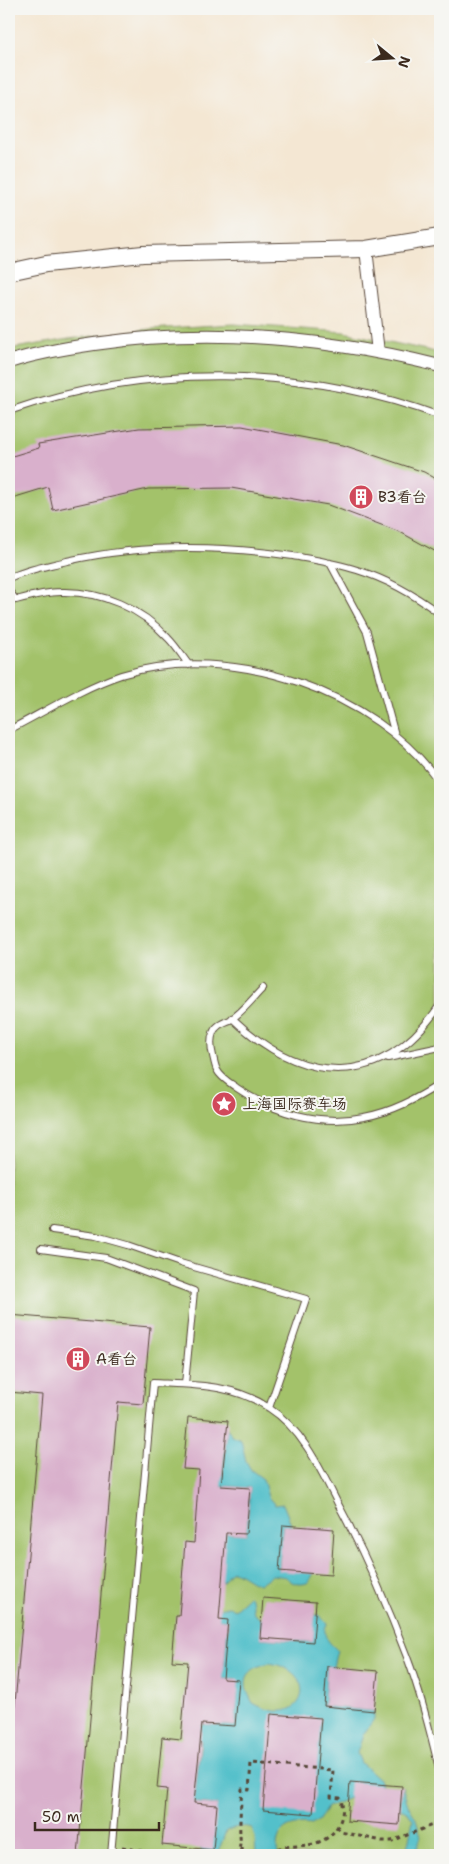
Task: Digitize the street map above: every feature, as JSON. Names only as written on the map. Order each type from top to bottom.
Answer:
[{"type":"street","points":[[9,272],[46,264],[143,254],[366,249],[440,237]]},
{"type":"street","points":[[366,249],[378,352]]},
{"type":"street","points":[[9,362],[70,348],[126,339],[236,336],[287,340],[378,352],[440,366]]},
{"type":"lane","points":[[9,411],[60,395],[108,384],[221,375],[282,378],[364,393],[405,403],[440,416]]},
{"type":"lane","points":[[9,578],[28,570],[118,552],[158,548],[241,550],[330,563],[358,570],[413,595],[440,614]]},
{"type":"lane","points":[[330,563],[366,632],[395,735]]},
{"type":"lane","points":[[9,591],[16,600],[61,592],[100,596],[117,602],[134,610],[154,624],[168,638],[189,666]]},
{"type":"lane","points":[[9,730],[100,683],[123,675],[153,668],[189,666],[236,667],[275,674],[309,685],[341,700],[395,735],[413,750],[440,784]]},
{"type":"lane","points":[[263,988],[232,1018],[219,1025],[211,1036],[212,1052],[217,1070],[229,1082],[255,1099],[285,1111],[316,1119],[364,1118],[392,1110],[440,1084]]},
{"type":"lane","points":[[383,1059],[414,1038],[430,1021],[440,1005]]},
{"type":"lane","points":[[232,1018],[268,1048],[289,1059],[311,1067],[331,1070],[349,1068],[440,1047]]},
{"type":"lane","points":[[52,1230],[96,1236],[128,1244],[180,1263],[306,1298],[269,1408]]},
{"type":"lane","points":[[41,1249],[106,1258],[194,1291],[186,1384]]},
{"type":"lane","points":[[111,1855],[153,1383],[213,1386],[234,1391],[269,1408],[285,1420],[301,1440],[321,1470],[366,1560],[408,1658],[421,1697],[440,1773]]},
{"type":"path","points":[[236,1855],[240,1848],[242,1835],[239,1828],[242,1790],[249,1790],[251,1763],[333,1770],[331,1797],[340,1798],[343,1805],[341,1821],[332,1834],[318,1843],[279,1848],[261,1855]]},
{"type":"path","points":[[337,1827],[341,1832],[382,1841],[392,1841],[440,1822]]},
{"type":"path","points":[[112,1845],[156,1855]]},
{"type":"path","points":[[240,1848],[248,1855]]},
{"type":"green space","name":"上海国际赛车场","points":[[233,324],[344,332],[440,353],[440,1855],[9,1855],[9,349],[149,329]]},
{"type":"water","points":[[227,1428],[232,1436],[241,1440],[246,1461],[251,1470],[263,1479],[268,1497],[275,1505],[283,1504],[292,1526],[283,1525],[279,1570],[314,1573],[309,1582],[297,1584],[286,1577],[272,1575],[259,1584],[233,1571],[229,1573],[222,1583],[216,1532],[246,1534],[250,1488],[208,1485],[221,1477],[223,1473]]},
{"type":"water","points":[[249,1596],[253,1613],[262,1620],[261,1638],[312,1642],[314,1615],[319,1615],[327,1624],[325,1635],[337,1650],[333,1667],[327,1667],[324,1706],[374,1711],[374,1719],[363,1735],[357,1753],[361,1763],[379,1779],[381,1785],[327,1807],[319,1820],[312,1825],[296,1825],[284,1830],[278,1839],[278,1855],[256,1855],[255,1837],[252,1828],[242,1827],[226,1831],[217,1855],[201,1855],[201,1849],[217,1805],[186,1802],[195,1792],[201,1741],[188,1735],[204,1724],[235,1726],[238,1680],[209,1678],[224,1665],[228,1620],[201,1618],[222,1607],[235,1609]],"holes":[[[269,1663],[286,1668],[297,1677],[301,1687],[301,1697],[295,1706],[285,1711],[271,1710],[253,1703],[246,1682],[250,1672]]]},
{"type":"water","points":[[402,1786],[421,1836],[416,1852],[417,1855],[404,1855],[413,1820],[407,1811],[400,1808]]},
{"type":"building","name":"B3看台","points":[[242,426],[343,445],[424,472],[440,481],[440,554],[400,532],[328,505],[231,488],[148,489],[53,510],[48,487],[9,499],[9,457],[39,448],[38,444],[139,428]]},
{"type":"building","points":[[9,1315],[150,1327],[143,1404],[118,1402],[78,1855],[9,1855],[9,1772],[42,1395],[9,1392]]},
{"type":"building","points":[[188,1417],[228,1421],[221,1486],[250,1488],[246,1534],[226,1533],[219,1619],[228,1620],[223,1679],[239,1680],[235,1726],[202,1724],[194,1803],[217,1805],[213,1850],[162,1845],[167,1789],[157,1788],[162,1737],[181,1739],[188,1662],[172,1661],[176,1616],[179,1616],[185,1542],[194,1543],[199,1470],[183,1469]]},
{"type":"building","points":[[283,1525],[334,1529],[331,1575],[279,1571]]},
{"type":"building","points":[[263,1598],[316,1602],[313,1642],[260,1638]]},
{"type":"building","points":[[327,1666],[378,1671],[374,1711],[324,1706]]},
{"type":"building","points":[[271,1714],[321,1718],[313,1814],[263,1810]]},
{"type":"building","points":[[350,1782],[402,1786],[399,1825],[347,1821]]},
{"type":"place","name":"B3看台","points":[[361,497]]},
{"type":"place","name":"上海国际赛车场","points":[[224,1104]]},
{"type":"place","name":"A看台","points":[[78,1359]]}]
